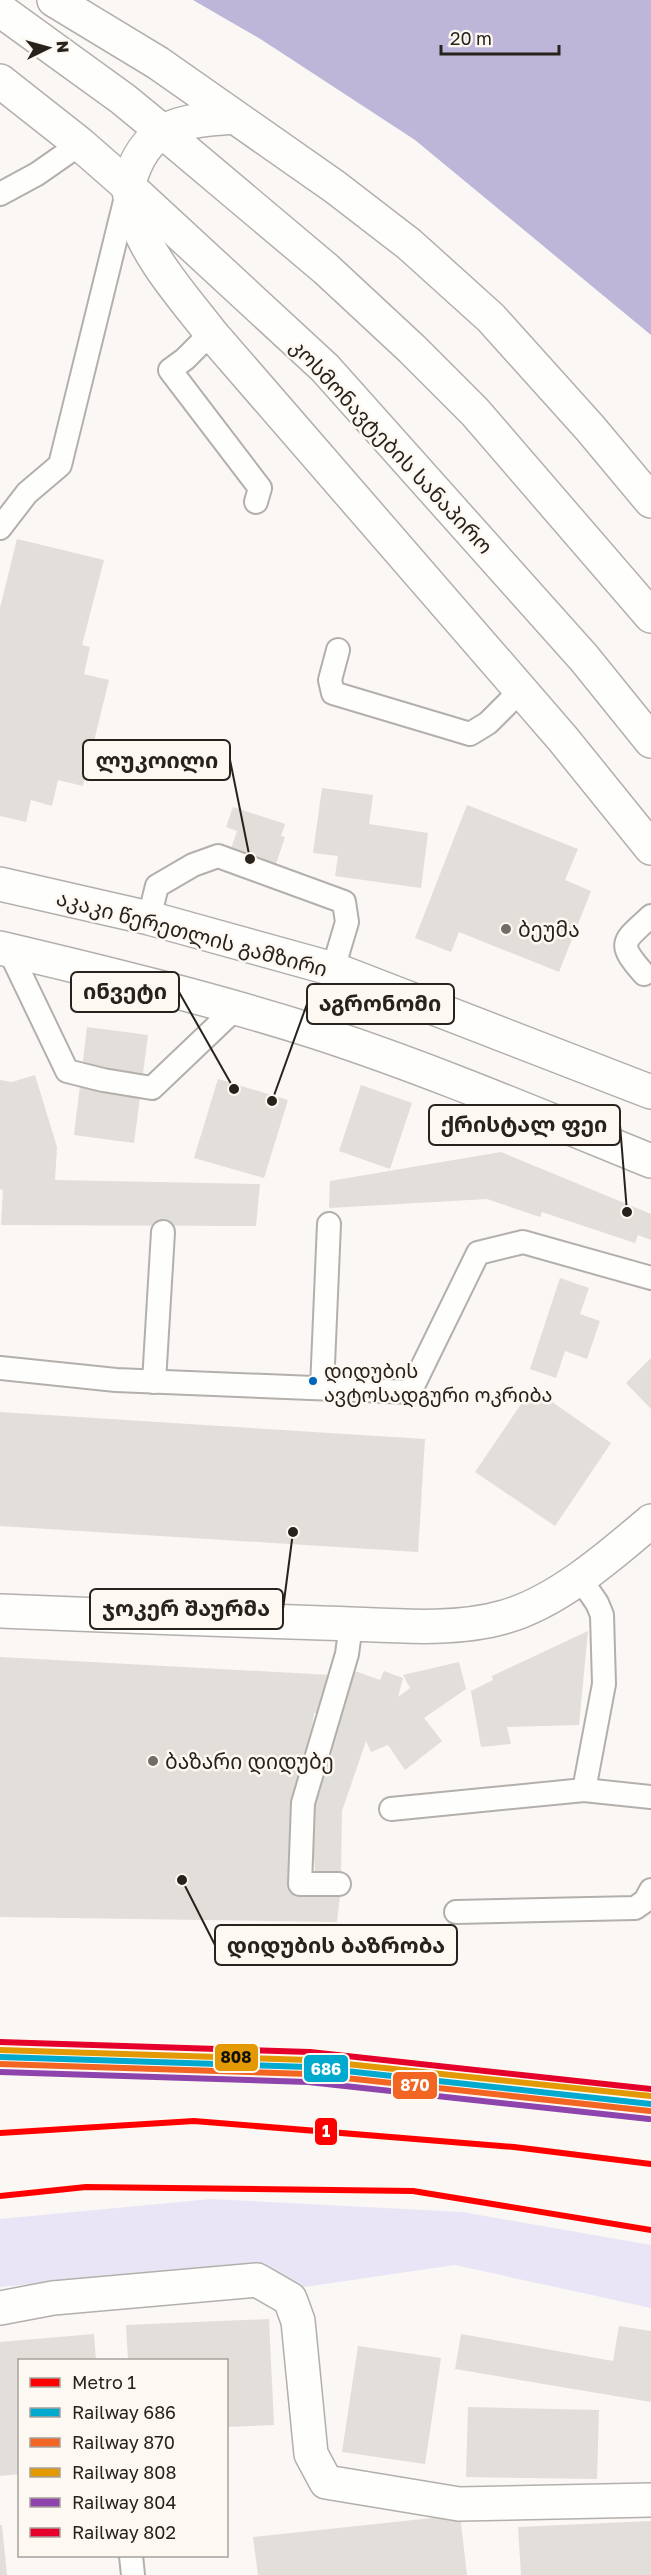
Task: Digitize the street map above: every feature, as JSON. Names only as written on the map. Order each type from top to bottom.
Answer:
[{"type":"main road","points":[[54,0],[158,63],[335,187],[409,243],[492,318],[590,428],[651,501]]},
{"type":"main road","points":[[0,10],[162,130],[326,269],[412,348],[474,412],[651,616]]},
{"type":"main road","name":"კოსმონავტების სანაპირო","points":[[0,81],[129,186],[325,368],[584,658],[651,741]]},
{"type":"main road","points":[[234,117],[202,119],[162,130],[146,147],[134,168],[129,186],[134,215],[150,248],[211,333],[521,690],[651,848]]},
{"type":"main road","name":"აკაკი წერეთლის გამზირი","points":[[0,884],[149,918],[333,969],[651,1092]]},
{"type":"main road","points":[[4,949],[236,1008],[418,1068],[651,1161]]},
{"type":"main road","points":[[0,1611],[351,1624],[441,1625],[503,1618],[552,1596],[651,1521]]},
{"type":"main road","points":[[0,2308],[53,2298],[257,2280],[290,2299],[298,2321],[311,2454],[326,2482],[459,2504],[651,2500]]},
{"type":"lane","points":[[0,194],[37,174],[80,144]]},
{"type":"lane","points":[[0,528],[27,493],[60,465],[129,186]]},
{"type":"lane","points":[[211,333],[185,359],[170,370],[260,488],[256,502]]},
{"type":"lane","points":[[338,651],[330,680],[333,693],[470,734],[488,723],[521,690]]},
{"type":"lane","points":[[149,918],[157,886],[193,865],[218,856],[344,902],[347,922],[333,969]]},
{"type":"lane","points":[[644,974],[630,958],[626,948],[628,936],[651,916]]},
{"type":"lane","points":[[4,949],[67,1071],[94,1078],[152,1088],[236,1008]]},
{"type":"lane","points":[[322,1388],[329,1224]]},
{"type":"lane","points":[[153,1382],[163,1232]]},
{"type":"lane","points":[[0,1368],[153,1382],[410,1392],[478,1253],[523,1242],[651,1278]]},
{"type":"lane","points":[[579,1577],[597,1603],[602,1615],[604,1684],[584,1790]]},
{"type":"lane","points":[[339,1884],[300,1884],[303,1803],[347,1654],[351,1624]]},
{"type":"lane","points":[[391,1809],[584,1790],[651,1797]]},
{"type":"lane","points":[[456,1912],[634,1908],[645,1901],[651,1890]]},
{"type":"lane","points":[[131,2557],[133,2575]]},
{"type":"shaded area","points":[[193,0],[651,0],[651,335],[415,140],[262,40]]},
{"type":"shaded area","points":[[211,2199],[462,2212],[651,2245],[651,2308],[455,2265],[304,2287],[233,2265],[0,2287],[0,2219]]},
{"type":"building","points":[[17,539],[104,560],[82,645],[90,647],[84,674],[109,680],[83,786],[58,780],[52,806],[31,800],[26,822],[0,816],[0,608]]},
{"type":"building","points":[[322,788],[373,795],[369,824],[428,833],[421,888],[335,876],[338,856],[313,853]]},
{"type":"building","points":[[467,805],[578,849],[565,880],[591,891],[559,972],[459,932],[451,952],[415,938]]},
{"type":"building","points":[[233,807],[285,824],[281,836],[285,837],[269,885],[224,869],[237,831],[226,827]]},
{"type":"building","points":[[87,1027],[148,1035],[134,1143],[74,1135]]},
{"type":"building","points":[[35,1075],[57,1147],[55,1180],[260,1184],[256,1226],[1,1225],[3,1190],[0,1189],[0,1080],[12,1082]]},
{"type":"building","points":[[218,1079],[288,1100],[264,1178],[194,1158]]},
{"type":"building","points":[[361,1085],[412,1103],[390,1169],[339,1151]]},
{"type":"building","points":[[501,1152],[651,1214],[651,1240],[638,1235],[635,1243],[542,1212],[540,1217],[487,1199],[329,1208],[330,1181]]},
{"type":"building","points":[[560,1278],[589,1288],[580,1314],[600,1321],[587,1359],[565,1351],[556,1378],[530,1369]]},
{"type":"building","points":[[651,1358],[651,1409],[626,1383]]},
{"type":"building","points":[[532,1388],[611,1443],[555,1526],[475,1472]]},
{"type":"building","points":[[0,1412],[425,1439],[418,1552],[0,1526]]},
{"type":"building","points":[[588,1631],[579,1725],[507,1727],[511,1744],[481,1747],[471,1691],[493,1680],[492,1676]]},
{"type":"building","name":"ბაზარი დიდუბე","points":[[0,1657],[330,1675],[326,1714],[314,1713],[300,1809],[295,1894],[340,1895],[337,1922],[0,1917]]},
{"type":"building","points":[[459,1662],[466,1689],[424,1718],[442,1741],[405,1770],[388,1745],[371,1752],[366,1741],[342,1811],[341,1871],[315,1872],[313,1847],[305,1845],[310,1802],[352,1670],[380,1680],[384,1671],[403,1678],[398,1697],[410,1688],[403,1675]]},
{"type":"building","points":[[269,2319],[274,2425],[228,2427],[228,2359],[128,2359],[126,2325]]},
{"type":"building","points":[[619,2326],[651,2331],[651,2402],[455,2369],[461,2334],[613,2361]]},
{"type":"building","points":[[94,2334],[96,2359],[18,2359],[18,2474],[0,2476],[0,2342]]},
{"type":"building","points":[[358,2346],[441,2358],[425,2464],[342,2452]]},
{"type":"building","points":[[468,2407],[599,2410],[597,2479],[466,2477]]},
{"type":"building","points":[[460,2515],[467,2575],[258,2575],[253,2537]]},
{"type":"building","points":[[651,2521],[651,2575],[521,2575],[518,2527]]},
{"type":"building","points":[[0,2525],[2,2525],[7,2575],[0,2575]]},
{"type":"metro line","name":"1","points":[[0,2133],[194,2121],[514,2147],[651,2164]]},
{"type":"metro line","name":"1","points":[[0,2196],[86,2187],[413,2191],[651,2230]]},
{"type":"rail line","name":"802","points":[[0,2042],[310,2052],[651,2089]]},
{"type":"rail line","name":"808","points":[[0,2050],[309,2060],[651,2096]]},
{"type":"rail line","name":"686","points":[[0,2057],[309,2067],[651,2104]]},
{"type":"rail line","name":"870","points":[[0,2064],[308,2074],[650,2111]]},
{"type":"rail line","name":"804","points":[[0,2072],[308,2082],[649,2119]]},
{"type":"place","name":"ლუკოილი","points":[[250,859]]},
{"type":"place","name":"ბეუმა","points":[[506,929]]},
{"type":"place","name":"ინვეტი","points":[[234,1089]]},
{"type":"place","name":"აგრონომი","points":[[272,1101]]},
{"type":"place","name":"ქრისტალ ფეი","points":[[627,1212]]},
{"type":"place","name":"დიდუბის ავტოსადგური ოკრიბა","points":[[313,1381]]},
{"type":"place","name":"ჯოკერ შაურმა","points":[[293,1532]]},
{"type":"place","name":"ბაზარი დიდუბე","points":[[153,1761]]},
{"type":"place","name":"დიდუბის ბაზრობა","points":[[182,1880]]}]
